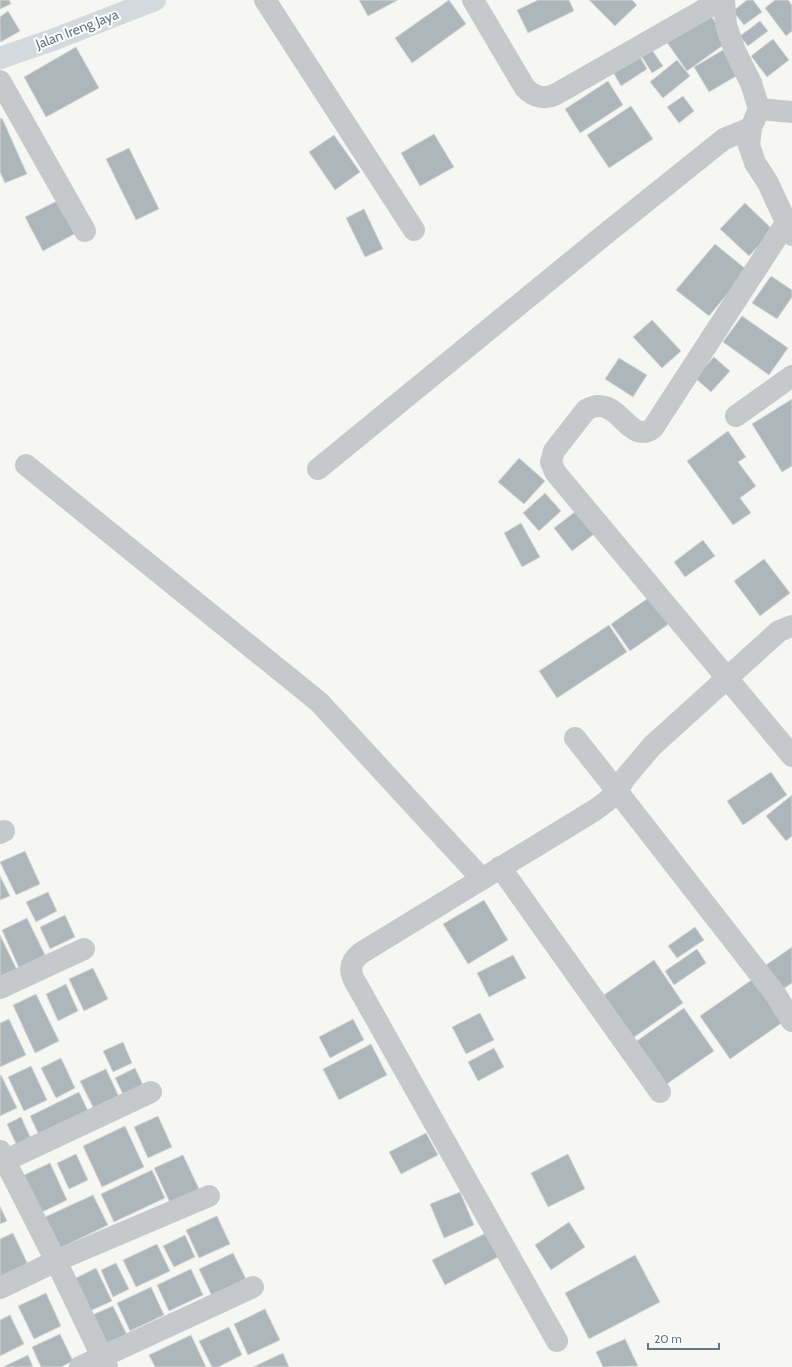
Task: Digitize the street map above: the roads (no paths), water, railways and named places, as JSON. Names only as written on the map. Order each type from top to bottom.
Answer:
[{"type":"street","name":"Jalan Ireng Jaya","points":[[0,58],[55,39],[155,0]]},
{"type":"street","points":[[265,0],[414,230]]},
{"type":"street","points":[[473,0],[525,88],[535,96],[542,98],[551,97],[722,0],[726,26],[735,51],[751,83],[755,119],[749,145],[755,163],[768,183],[789,229],[653,428],[647,431],[638,431],[608,408],[602,406],[592,407],[586,410],[554,451],[551,459],[553,470],[792,756]]},
{"type":"street","points":[[0,81],[85,231]]},
{"type":"street","points":[[318,469],[724,139],[755,119],[792,112]]},
{"type":"street","points":[[736,416],[792,376]]},
{"type":"street","points":[[26,465],[319,702],[482,879]]},
{"type":"street","points":[[557,1341],[352,975],[352,963],[361,953],[595,810],[617,791],[625,778],[652,746],[727,678],[774,638],[779,631],[792,626]]},
{"type":"street","points":[[575,738],[776,995],[792,1021]]},
{"type":"street","points":[[500,867],[660,1092]]},
{"type":"street","points":[[0,988],[84,949]]},
{"type":"street","points":[[104,1362],[56,1261],[2,1158],[151,1092]]},
{"type":"street","points":[[0,1288],[56,1261],[209,1196]]},
{"type":"street","points":[[80,1367],[104,1362],[253,1287]]}]
